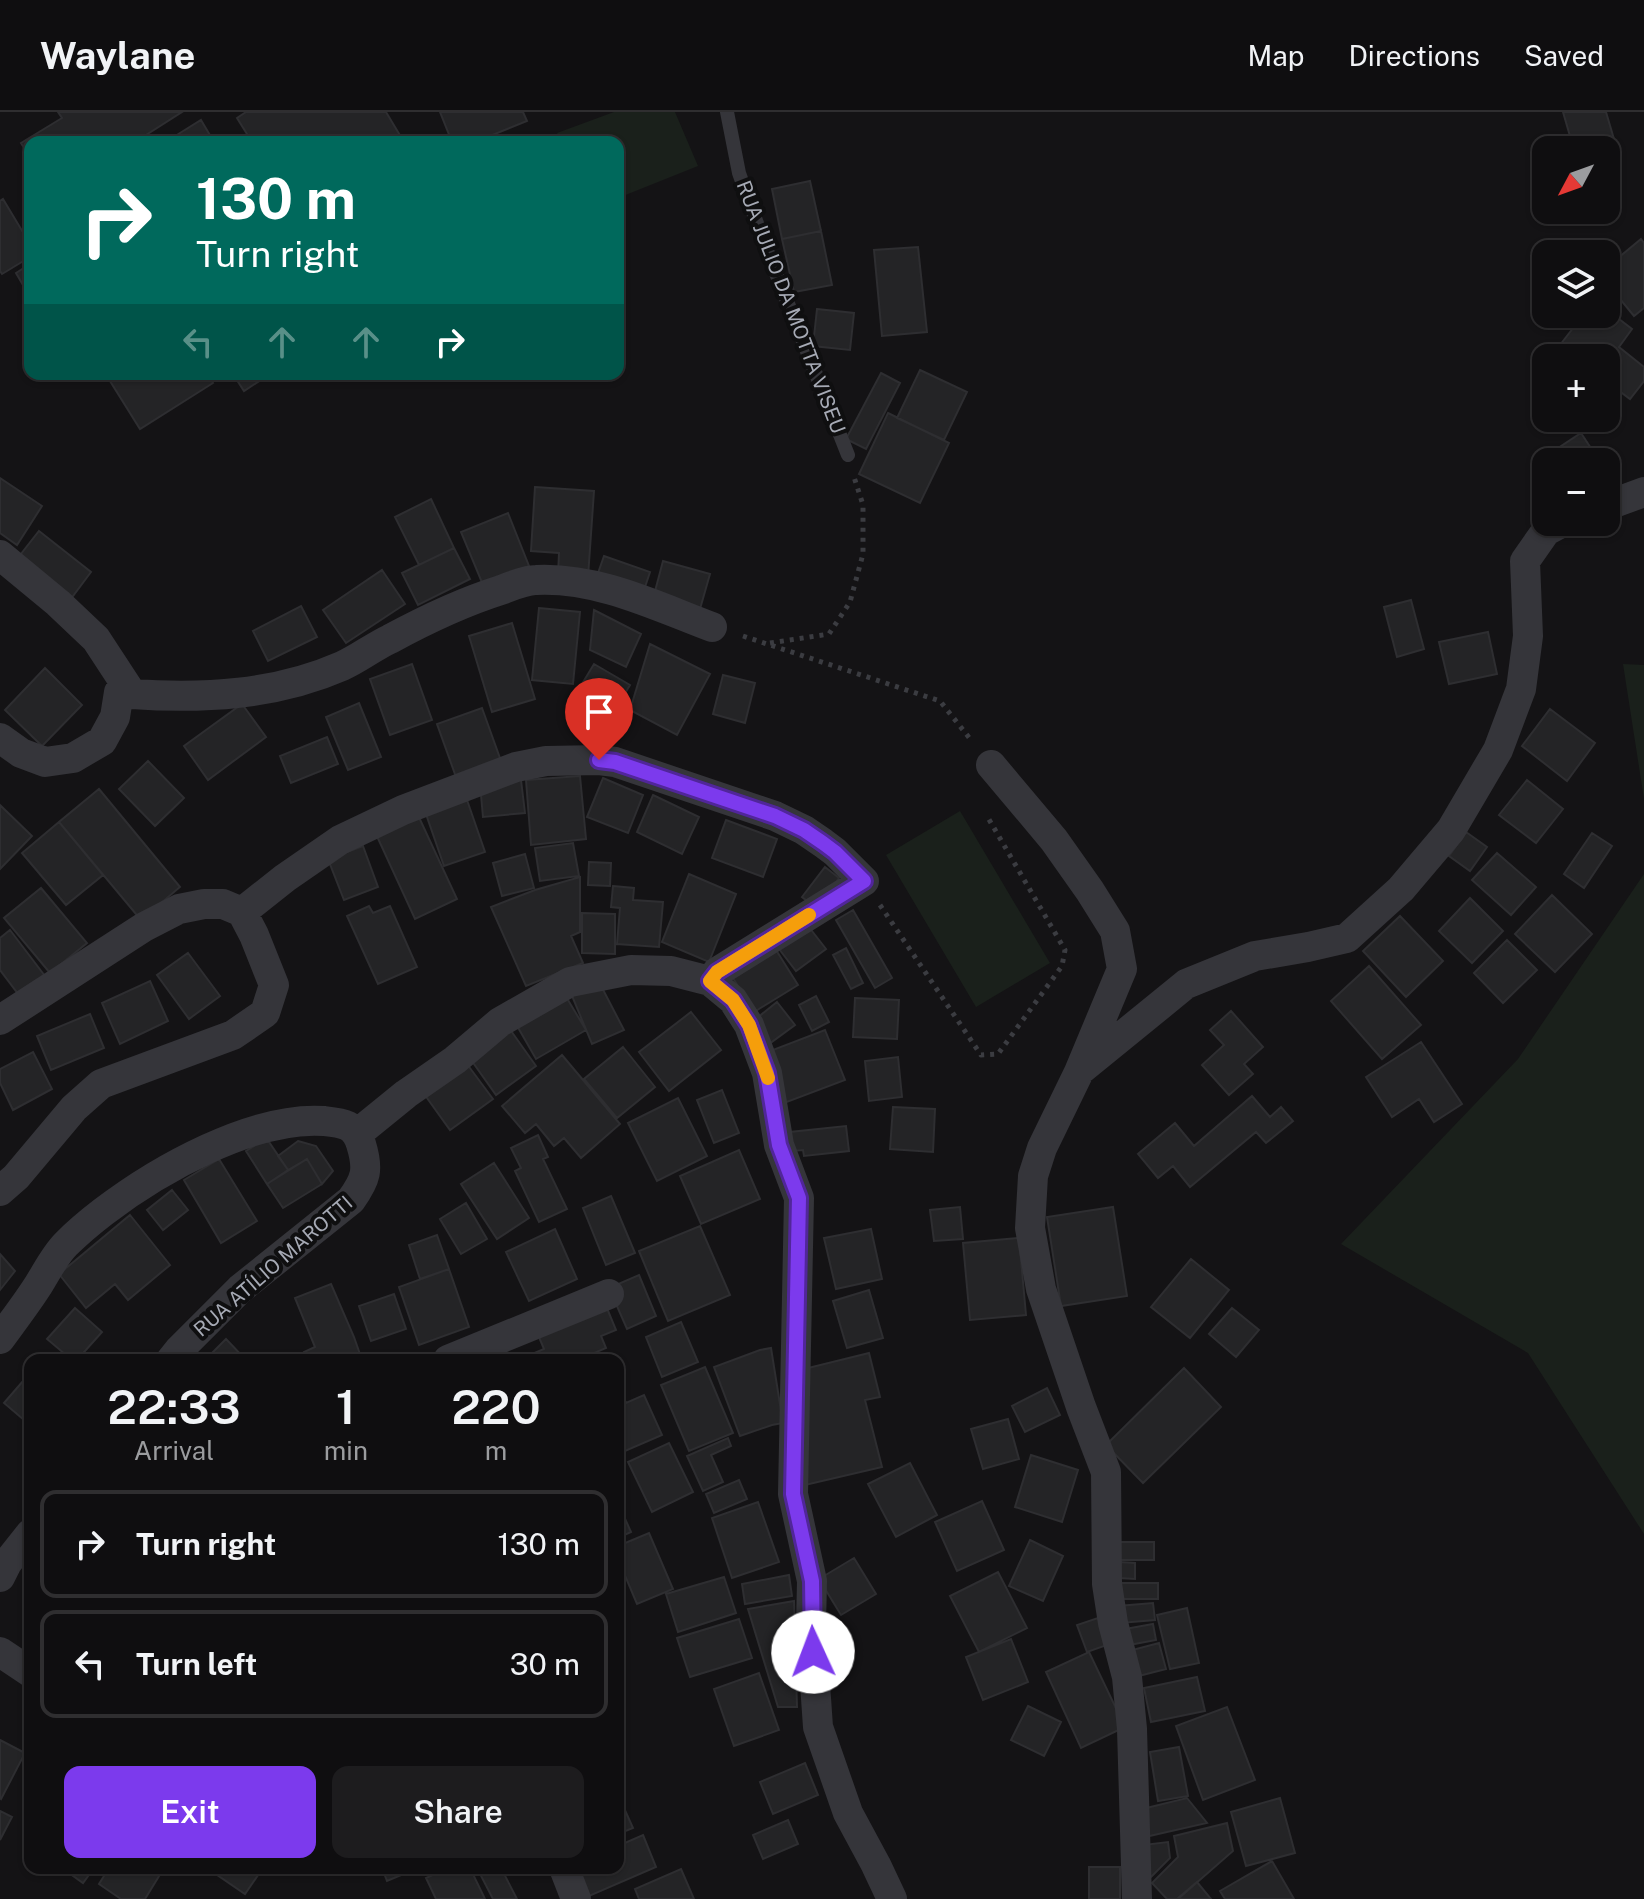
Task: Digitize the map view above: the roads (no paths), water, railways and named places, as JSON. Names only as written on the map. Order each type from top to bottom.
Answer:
[{"type":"street","points":[[1620,501],[1644,492]]},
{"type":"street","points":[[1079,1072],[1186,984],[1255,956],[1347,938],[1401,889],[1451,830],[1498,750],[1521,689],[1528,636],[1525,561],[1542,536]]},
{"type":"street","points":[[0,555],[96,639],[132,694]]},
{"type":"street","points":[[0,738],[21,753],[45,762],[73,758],[102,741],[115,717],[119,692],[178,697],[226,696],[291,684],[343,666],[388,639],[475,598],[534,580],[604,587],[712,627]]},
{"type":"street","points":[[242,912],[340,840],[403,810],[516,767],[546,761],[615,762],[775,816],[823,843],[864,881],[717,972],[710,981]]},
{"type":"street","points":[[991,765],[1054,840],[1090,891],[1115,931],[1122,969],[1079,1072],[1042,1148],[1033,1176],[1030,1228],[1041,1289],[1106,1472],[1107,1584],[1127,1677],[1131,1716],[1137,1899]]},
{"type":"street","points":[[0,1020],[144,927],[179,909],[204,904],[223,904],[242,912],[274,985],[265,1013],[233,1035],[101,1084],[74,1108],[16,1177],[0,1191]]},
{"type":"street","points":[[0,1339],[64,1245],[103,1212],[152,1179],[199,1153],[276,1125],[312,1121],[343,1123],[358,1133],[500,1022],[570,982],[631,970],[671,971],[710,981],[733,1000],[749,1025],[767,1073],[779,1145],[799,1198],[793,1494],[812,1581],[811,1626],[818,1727],[848,1813],[892,1899]]},
{"type":"street","name":"RUA ATÍLIO MAROTTI","points":[[176,1354],[240,1289],[351,1200],[366,1175],[358,1133]]},
{"type":"street","points":[[463,1354],[609,1294]]},
{"type":"street","points":[[0,1577],[24,1542]]},
{"type":"street","points":[[0,1652],[24,1668]]},
{"type":"street","points":[[566,1874],[576,1899]]},
{"type":"lane","name":"RUA JULIO DA MOTTA VISEU","points":[[727,112],[739,173],[848,455]]}]
